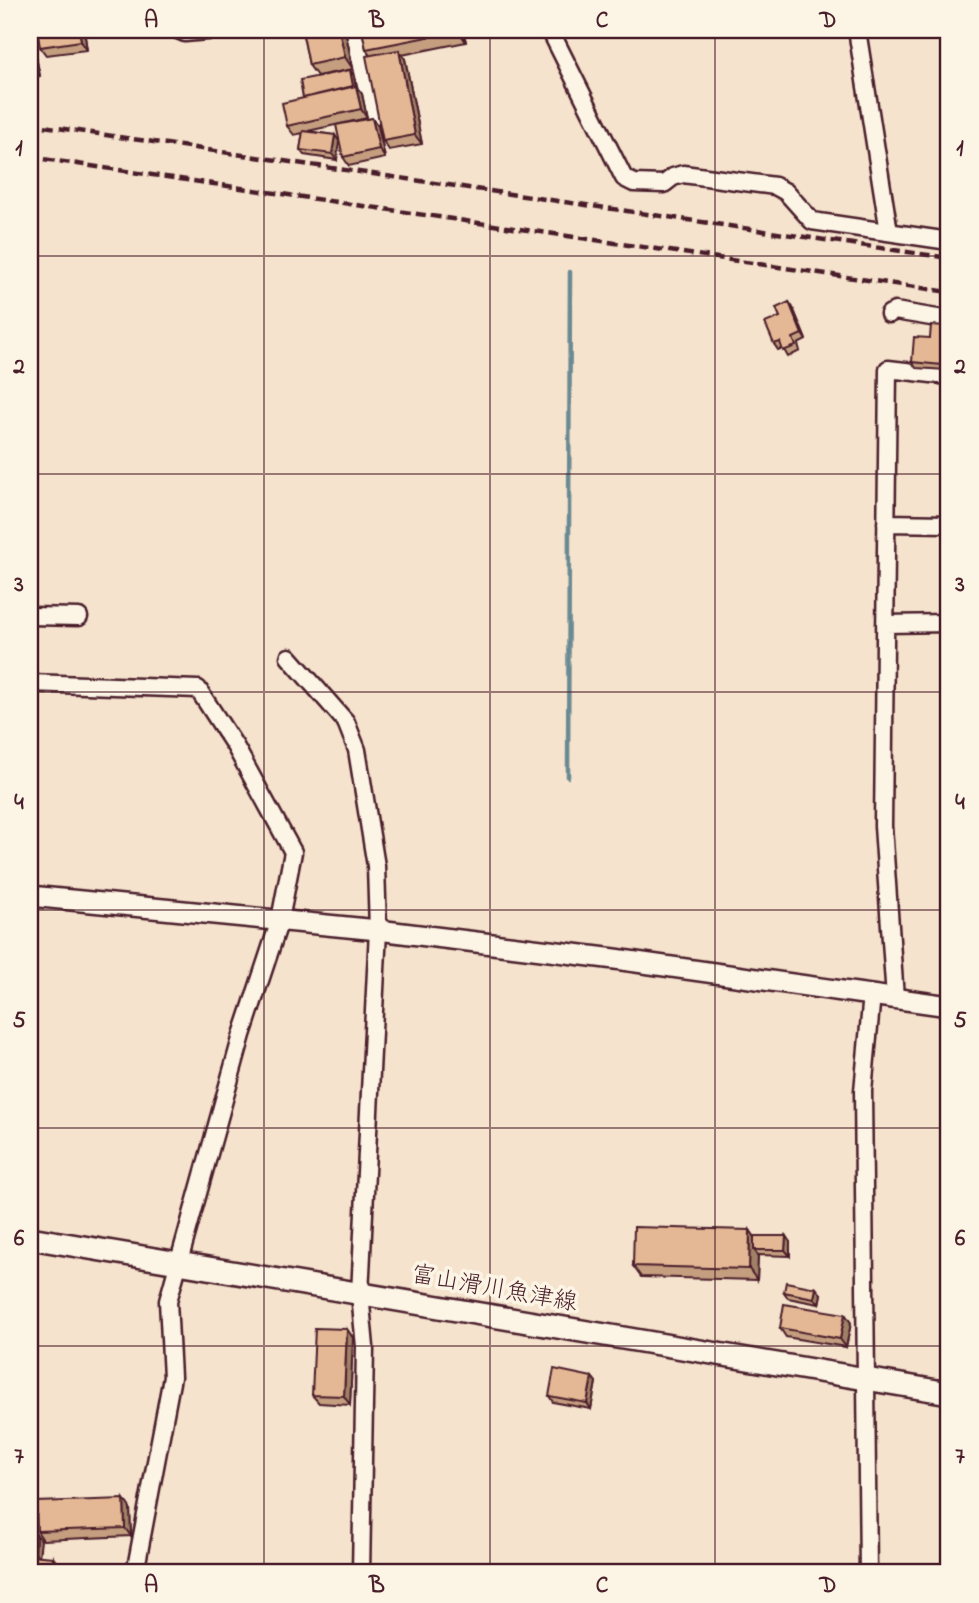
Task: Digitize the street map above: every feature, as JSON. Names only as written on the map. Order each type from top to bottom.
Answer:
[{"type":"main road","name":"富山滑川魚津線","points":[[30,1238],[949,1393]]},
{"type":"street","points":[[178,30],[185,33],[217,30]]},
{"type":"street","points":[[354,30],[373,116]]},
{"type":"street","points":[[550,30],[624,178],[634,183],[664,184],[683,174],[775,187],[786,192],[812,221],[949,241]]},
{"type":"street","points":[[857,30],[889,232]]},
{"type":"street","points":[[889,314],[895,311],[949,320]]},
{"type":"street","points":[[895,998],[883,826],[888,369],[949,376]]},
{"type":"street","points":[[886,523],[949,524]]},
{"type":"street","points":[[30,616],[79,617]]},
{"type":"street","points":[[885,624],[949,623]]},
{"type":"street","points":[[289,657],[346,722],[357,750],[376,866],[378,930],[360,1294],[365,1347],[361,1573]]},
{"type":"street","points":[[30,683],[198,689],[235,746],[293,852],[280,920],[242,1035],[168,1301],[172,1377],[135,1573]]},
{"type":"street","points":[[30,896],[378,930],[615,958],[949,1006]]},
{"type":"street","points":[[868,1573],[863,1091],[872,995]]},
{"type":"building","points":[[37,30],[79,30],[81,41],[40,47]]},
{"type":"building","points":[[302,30],[339,30],[345,57],[309,65]]},
{"type":"building","points":[[362,30],[458,30],[458,31],[366,49]]},
{"type":"building","points":[[30,40],[36,71],[30,72]]},
{"type":"building","points":[[399,50],[415,135],[383,141],[366,56]]},
{"type":"building","points":[[350,70],[353,86],[303,98],[300,80]]},
{"type":"building","points":[[356,86],[361,109],[287,126],[282,103]]},
{"type":"building","points":[[372,118],[379,149],[343,157],[336,125]]},
{"type":"building","points":[[303,131],[335,135],[332,154],[300,150]]},
{"type":"building","points":[[789,302],[802,334],[793,338],[796,346],[783,351],[780,342],[774,344],[765,323],[780,317],[776,308]]},
{"type":"building","points":[[931,325],[946,326],[942,365],[912,362],[914,337],[930,338]]},
{"type":"building","points":[[634,1227],[750,1230],[749,1269],[633,1266]]},
{"type":"building","points":[[754,1236],[786,1236],[785,1250],[754,1250]]},
{"type":"building","points":[[786,1282],[816,1288],[814,1298],[784,1292]]},
{"type":"building","points":[[784,1304],[845,1314],[840,1339],[780,1328]]},
{"type":"building","points":[[315,1328],[347,1329],[344,1396],[312,1395]]},
{"type":"building","points":[[554,1369],[592,1377],[587,1403],[549,1396]]},
{"type":"building","points":[[124,1499],[125,1528],[37,1531],[36,1502]]},
{"type":"building","points":[[30,1533],[36,1534],[35,1552],[30,1552]]},
{"type":"building","points":[[30,1555],[53,1557],[52,1573],[30,1573]]},
{"type":"waterway","points":[[568,777],[570,272]]},
{"type":"railway","points":[[30,124],[949,258]]},
{"type":"railway","points":[[30,157],[949,292]]}]
